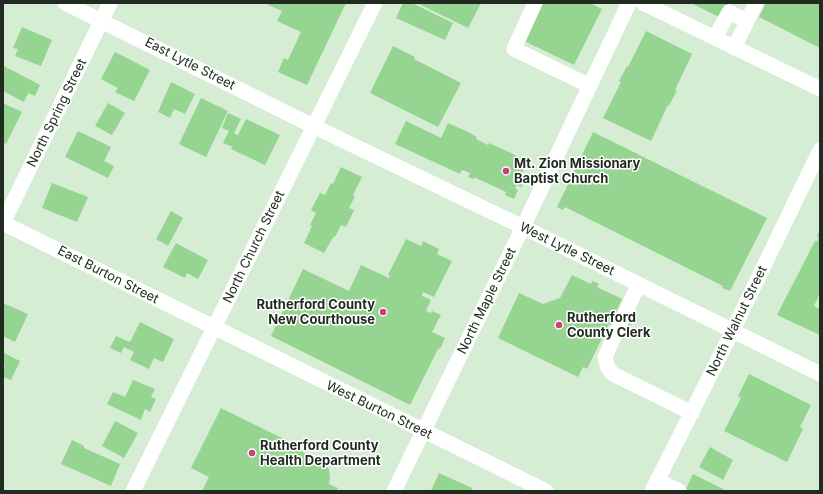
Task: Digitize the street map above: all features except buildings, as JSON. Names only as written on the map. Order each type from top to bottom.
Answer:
[{"type":"street","name":"East Lytle Street","points":[[65,3],[314,126]]},
{"type":"street","name":"North Spring Street","points":[[3,223],[110,3]]},
{"type":"street","name":"North Church Street","points":[[133,491],[375,3]]},
{"type":"street","points":[[535,3],[514,49],[590,86]]},
{"type":"street","name":"North Maple Street","points":[[394,491],[523,227],[629,3]]},
{"type":"street","points":[[643,3],[820,89]]},
{"type":"street","points":[[734,48],[756,3]]},
{"type":"street","points":[[715,38],[729,12],[747,21]]},
{"type":"street","name":"West Lytle Street","points":[[314,126],[523,227],[820,374]]},
{"type":"street","name":"North Walnut Street","points":[[655,486],[816,169],[820,150]]},
{"type":"street","name":"East Burton Street","points":[[3,223],[214,328]]},
{"type":"street","points":[[639,284],[605,357],[608,368],[613,374],[692,413]]},
{"type":"street","name":"West Burton Street","points":[[214,328],[540,490]]},
{"type":"street","points":[[655,486],[679,491]]},
{"type":"place","name":"Mt. Zion Missionary Baptist Church","points":[[506,171]]},
{"type":"place","name":"Rutherford County New Courthouse","points":[[383,312]]},
{"type":"place","name":"Rutherford County Clerk","points":[[559,325]]},
{"type":"place","name":"Rutherford County Health Department","points":[[252,453]]}]
